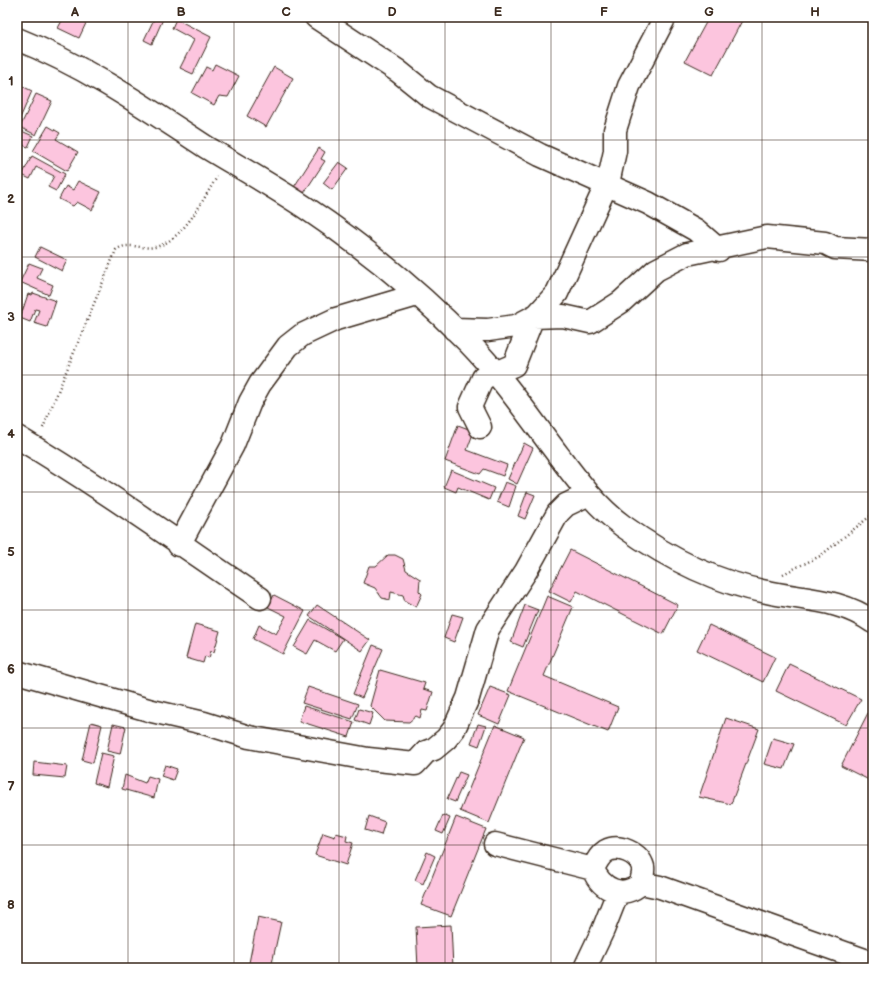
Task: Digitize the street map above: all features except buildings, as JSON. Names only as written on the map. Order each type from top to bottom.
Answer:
[{"type":"street","points":[[316,17],[398,71],[429,96],[540,156],[648,203],[696,230],[718,249]]},
{"type":"street","points":[[454,329],[503,328],[516,326],[537,315],[557,293],[606,184],[615,151],[615,130],[629,86],[665,17]]},
{"type":"street","points":[[17,39],[53,53],[82,69],[305,208],[346,237],[391,272],[470,344],[515,396],[589,494],[620,524],[643,540],[694,568],[718,579],[768,593],[835,604],[854,610],[873,622]]},
{"type":"street","points":[[533,317],[563,316],[590,322],[621,302],[656,270],[686,254],[718,249],[766,237],[825,243],[835,248],[873,250]]},
{"type":"street","points":[[179,544],[233,445],[250,402],[260,384],[288,346],[302,336],[336,320],[417,295]]},
{"type":"street","points":[[480,427],[470,407],[483,378],[514,365],[533,317]]},
{"type":"street","points":[[26,443],[141,516],[179,544],[260,598]]},
{"type":"street","points":[[18,677],[204,724],[249,737],[361,757],[415,764],[426,752],[434,749],[446,739],[456,724],[468,698],[488,629],[526,571],[558,513],[566,505],[589,494]]},
{"type":"street","points":[[495,844],[593,869]]},
{"type":"street","points":[[614,849],[626,851],[635,856],[640,862],[643,874],[641,883],[636,888],[626,892],[618,892],[603,884],[596,876],[593,869],[599,858],[606,852],[614,849]]},
{"type":"street","points":[[641,883],[660,886],[873,963]]},
{"type":"street","points":[[585,968],[603,930],[618,892]]},
{"type":"path","points":[[26,443],[66,369],[116,250],[124,246],[154,247],[173,239],[183,228],[228,160]]},
{"type":"path","points":[[779,575],[820,556],[873,514]]}]
